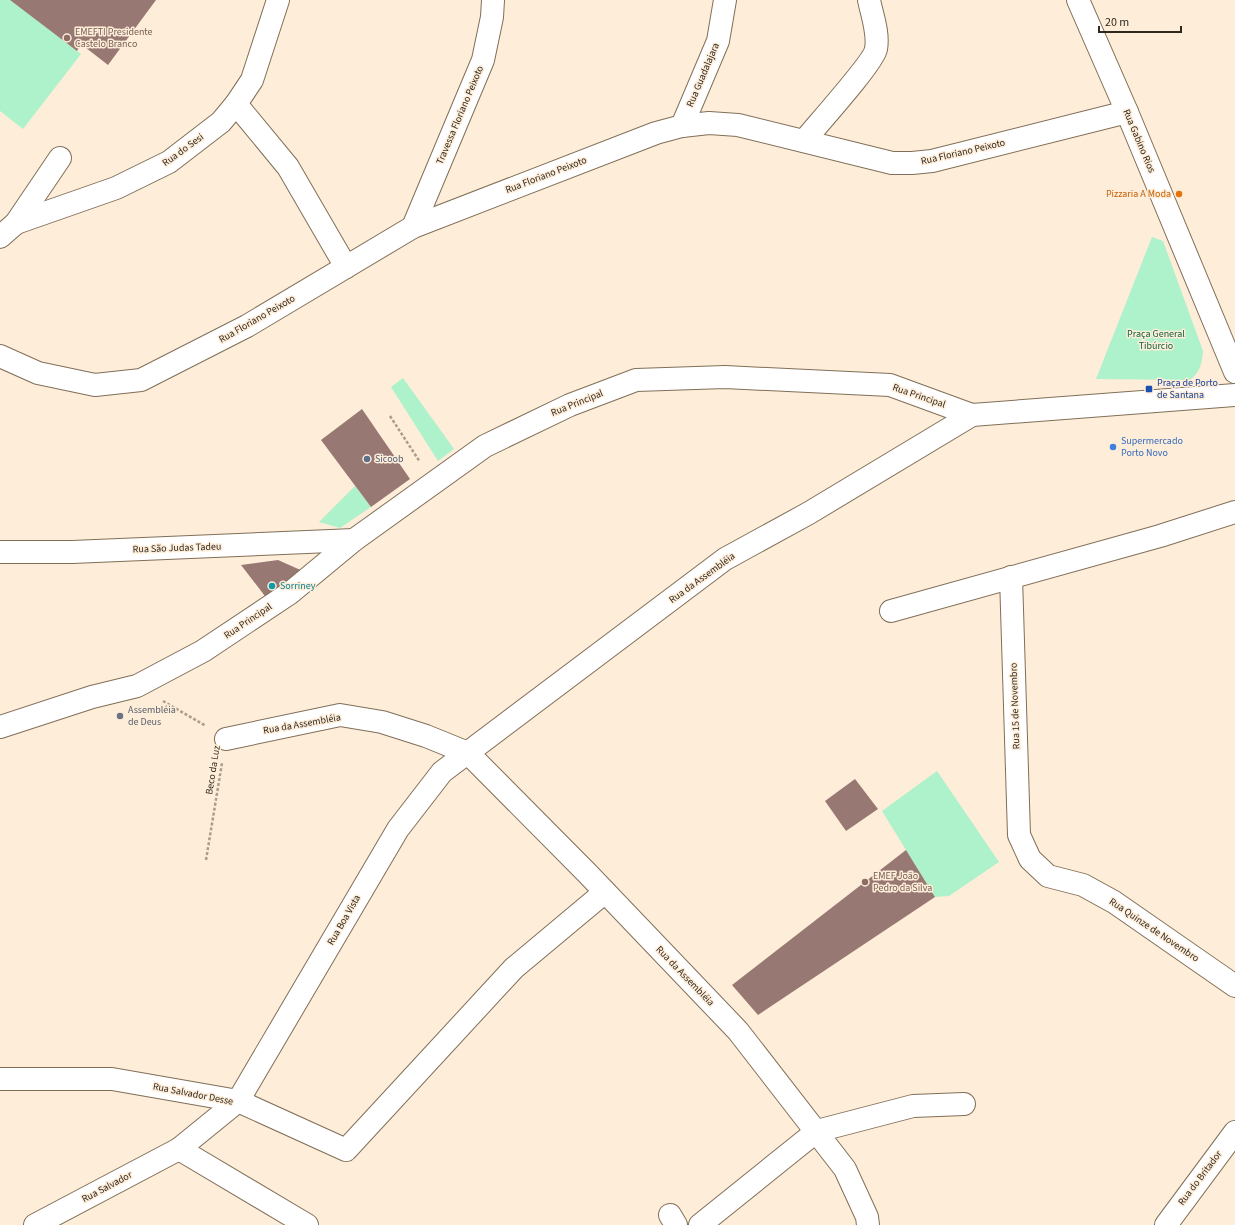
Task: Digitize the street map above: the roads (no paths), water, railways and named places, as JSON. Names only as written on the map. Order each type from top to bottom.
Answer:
[{"type":"street","name":"Rua do Sesi","points":[[8,230],[116,188],[169,162],[221,122],[236,104],[252,80],[278,0]]},
{"type":"street","name":"Travessa Floriano Peixoto","points":[[413,227],[483,60],[494,0]]},
{"type":"street","name":"Rua Guadalajara","points":[[682,126],[718,41],[725,0]]},
{"type":"street","points":[[804,141],[865,68],[876,50],[875,30],[868,0]]},
{"type":"street","name":"Rua Gabino Rios","points":[[1078,0],[1127,112],[1235,372]]},
{"type":"street","points":[[236,104],[288,167],[346,267]]},
{"type":"street","name":"Rua Floriano Peixoto","points":[[0,356],[38,373],[95,385],[141,380],[247,326],[413,227],[656,133],[682,126],[710,123],[738,125],[892,163],[912,163],[932,161],[1127,112]]},
{"type":"street","name":"Rua do Sesi","points":[[8,230],[60,158]]},
{"type":"street","name":"Rua Principal","points":[[0,727],[92,697],[137,686],[203,651],[290,593],[354,540],[485,446],[570,404],[636,380],[725,377],[890,385],[972,415],[1235,395]]},
{"type":"street","name":"Rua da Assembléia","points":[[468,753],[725,558],[810,513],[972,415]]},
{"type":"street","points":[[891,611],[1160,536],[1235,512]]},
{"type":"street","name":"Rua São Judas Tadeu","points":[[0,552],[72,552],[354,540]]},
{"type":"street","name":"Rua 15 de Novembro","points":[[1011,577],[1019,835]]},
{"type":"street","name":"Rua da Assembléia","points":[[226,739],[340,715],[382,722],[426,736],[468,753],[605,892],[738,1032],[845,1168],[868,1217],[868,1225]]},
{"type":"street","name":"Rua Boa Vista","points":[[238,1101],[398,829],[442,772],[468,753]]},
{"type":"street","name":"Rua Quinze de Novembro","points":[[1019,835],[1030,859],[1048,876],[1083,885],[1114,902],[1235,986]]},
{"type":"street","points":[[238,1101],[346,1150],[514,968],[605,892]]},
{"type":"street","name":"Rua Salvador Desse","points":[[0,1079],[112,1079],[238,1101]]},
{"type":"street","name":"Rua Salvador Desse","points":[[179,1149],[238,1101]]},
{"type":"street","points":[[700,1225],[817,1131],[913,1106],[964,1104]]},
{"type":"street","name":"Rua do Britador","points":[[1166,1225],[1235,1132]]},
{"type":"street","points":[[179,1149],[307,1225]]},
{"type":"street","name":"Rua Salvador","points":[[35,1225],[179,1149]]},
{"type":"place","name":"EMEFTI Presidente Castelo Branco","points":[[67,38]]},
{"type":"place","name":"Pizzaria A Moda","points":[[1179,194]]},
{"type":"place","name":"Praça de Porto de Santana","points":[[1149,389]]},
{"type":"place","name":"Supermercado Porto Novo","points":[[1113,447]]},
{"type":"place","name":"Sicoob","points":[[367,459]]},
{"type":"place","name":"Sorriney","points":[[272,586]]},
{"type":"place","name":"Assembléia de Deus","points":[[120,716]]},
{"type":"place","name":"EMEF João Pedro da Silva","points":[[865,882]]},
{"type":"park label","name":"Praça General Tibúrcio","points":[[1156,340]]}]
